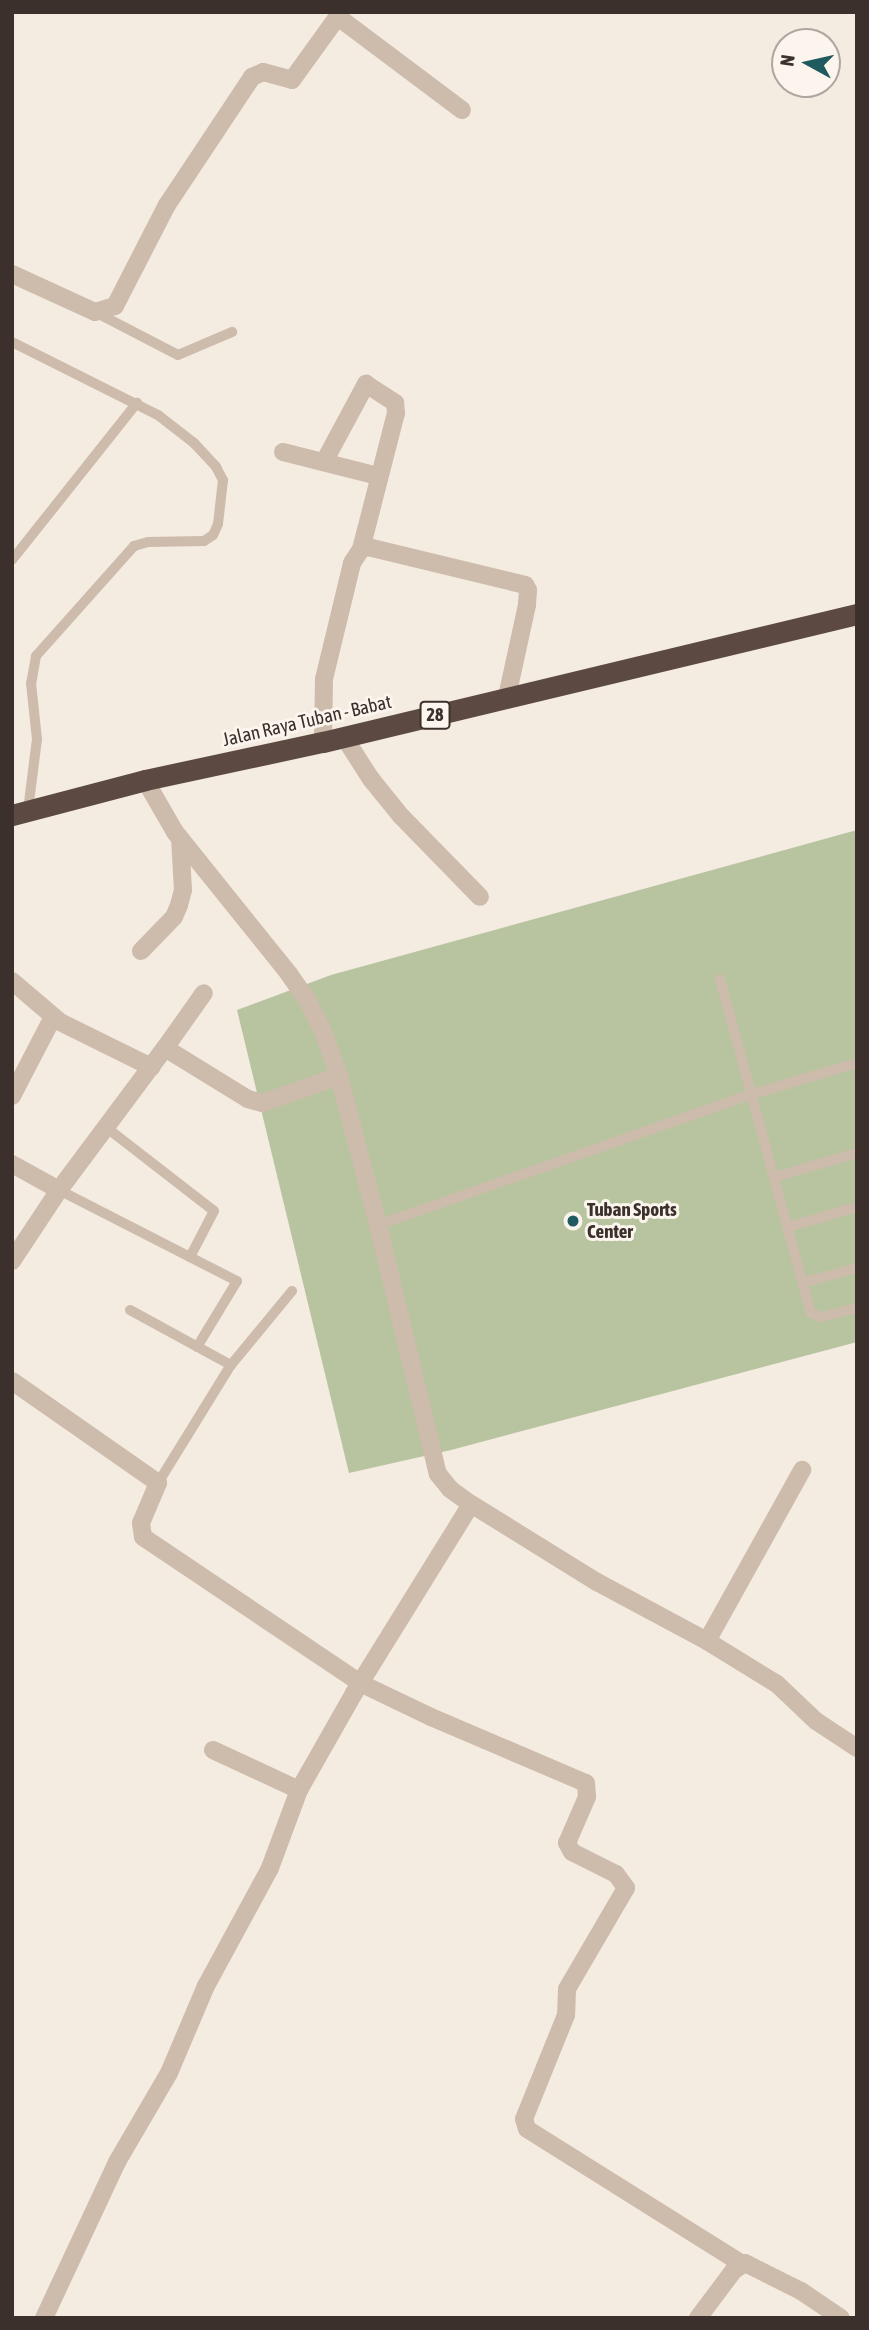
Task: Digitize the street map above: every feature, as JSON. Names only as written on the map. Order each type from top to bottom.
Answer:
[{"type":"highway","name":"Jalan Raya Tuban - Babat","points":[[20,812],[145,780],[334,740],[857,614]]},
{"type":"street","points":[[12,274],[94,312],[115,306],[167,205],[252,78],[263,72],[292,80],[339,15],[461,110]]},
{"type":"street","points":[[324,462],[366,384],[392,401],[397,408],[361,549],[352,563],[324,679],[334,740],[401,816],[480,897]]},
{"type":"street","points":[[283,452],[379,476]]},
{"type":"street","points":[[361,549],[368,547],[525,585],[528,590],[527,605],[507,697]]},
{"type":"street","points":[[145,780],[164,817],[241,911],[308,1001],[339,1076],[438,1474],[450,1489],[471,1504],[597,1582],[707,1641],[777,1684],[816,1721],[857,1748]]},
{"type":"street","points":[[141,951],[174,917],[179,905],[183,890],[180,838]]},
{"type":"street","points":[[12,981],[53,1017],[150,1067]]},
{"type":"street","points":[[12,1261],[59,1190],[204,993]]},
{"type":"street","points":[[12,1096],[53,1017]]},
{"type":"street","points":[[165,1048],[247,1099],[262,1103],[339,1076]]},
{"type":"street","points":[[12,1164],[59,1190]]},
{"type":"street","points":[[12,1381],[158,1483],[141,1522],[143,1537],[360,1684],[586,1783],[587,1797],[567,1843],[572,1852],[616,1874],[626,1888],[567,1989],[566,2015],[524,2119],[527,2129],[741,2263],[752,2265],[831,2315]]},
{"type":"street","points":[[707,1641],[802,1470]]},
{"type":"street","points":[[44,2318],[117,2162],[169,2073],[206,1986],[270,1868],[299,1790],[360,1684],[471,1504]]},
{"type":"street","points":[[213,1750],[299,1790]]},
{"type":"street","points":[[698,2318],[741,2263]]},
{"type":"lane","points":[[94,312],[178,355],[232,332]]},
{"type":"lane","points":[[12,342],[137,403],[194,443],[216,467],[223,480],[218,524],[212,535],[204,541],[148,542],[134,546],[36,656],[31,683],[37,739],[20,812]]},
{"type":"lane","points":[[12,560],[137,403]]},
{"type":"lane","points":[[720,979],[754,1094],[802,1283],[814,1316],[821,1317],[857,1308]]},
{"type":"lane","points":[[378,1225],[754,1094],[857,1063]]},
{"type":"lane","points":[[107,1128],[214,1211],[190,1257]]},
{"type":"lane","points":[[775,1177],[857,1153]]},
{"type":"lane","points":[[59,1190],[237,1281],[197,1347]]},
{"type":"lane","points":[[788,1227],[857,1207]]},
{"type":"lane","points":[[802,1283],[857,1268]]},
{"type":"lane","points":[[158,1483],[231,1365],[292,1291]]},
{"type":"lane","points":[[130,1310],[231,1365]]},
{"type":"green space","name":"Tuban Sports Center","points":[[857,830],[857,1342],[451,1450],[349,1473],[237,1010],[331,975]]},
{"type":"place","name":"Tuban Sports Center","points":[[573,1221]]}]
